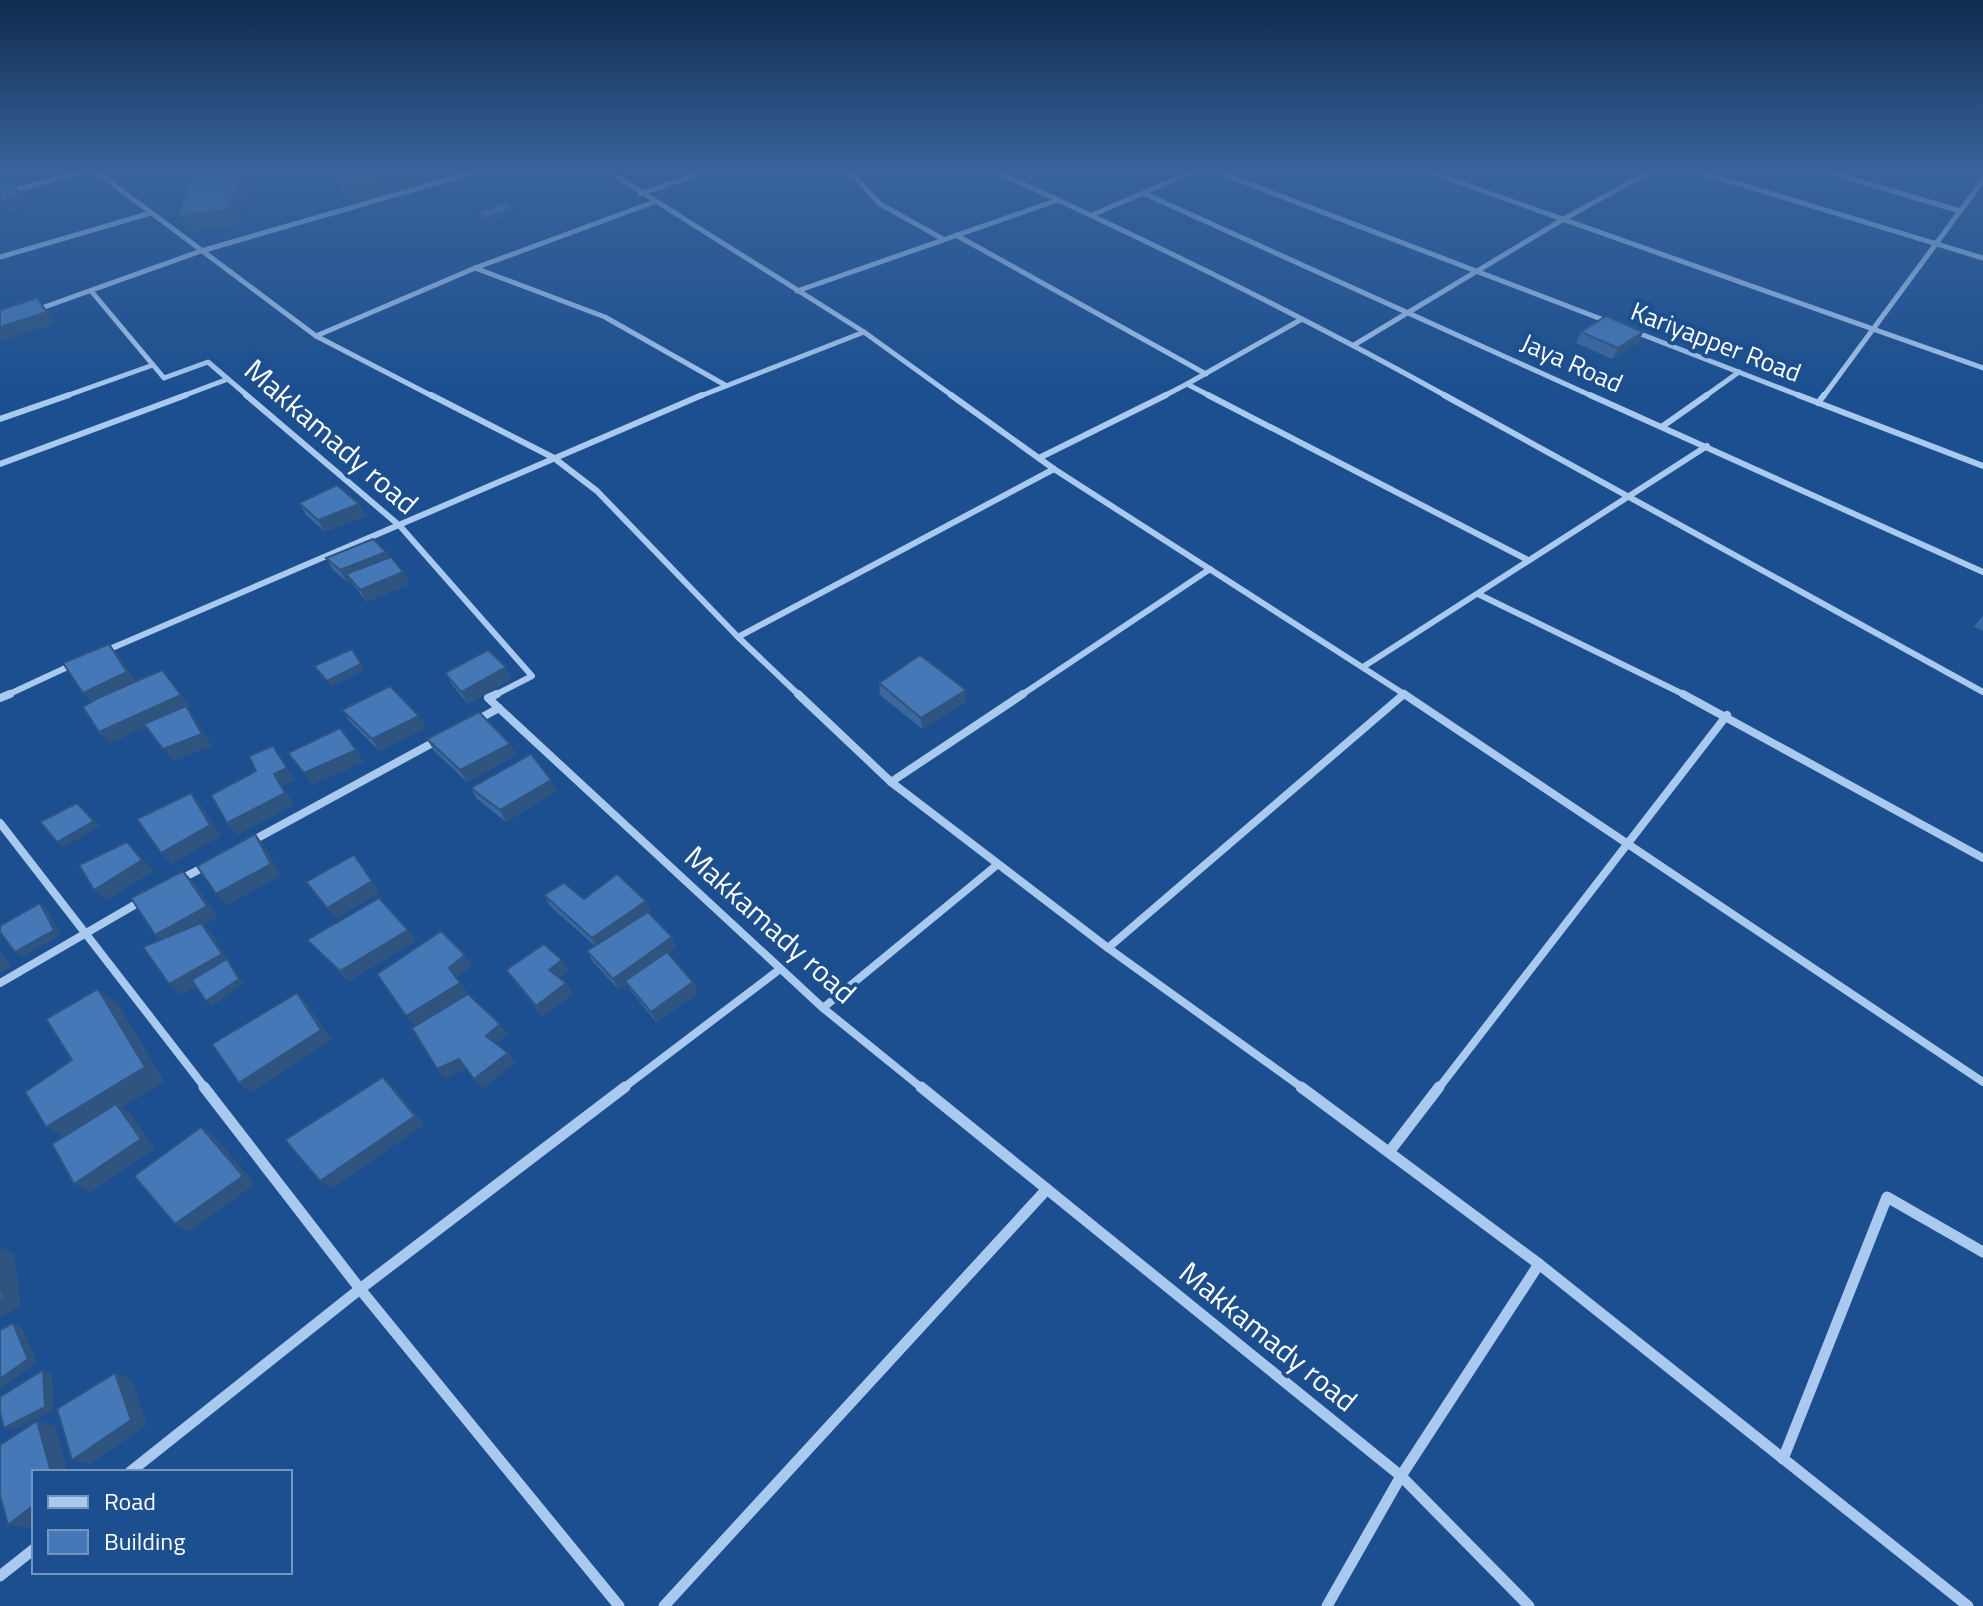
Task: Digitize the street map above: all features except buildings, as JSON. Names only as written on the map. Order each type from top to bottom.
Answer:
[{"type":"street","points":[[0,257],[45,244]]},
{"type":"street","points":[[192,244],[316,336],[554,458],[597,491],[738,637],[891,782],[1108,948],[1390,1151],[1539,1264],[1968,1606]]},
{"type":"street","points":[[26,313],[225,244]]},
{"type":"street","points":[[316,336],[475,268],[540,244]]},
{"type":"street","points":[[721,244],[864,332],[1054,469],[1404,694],[1983,1082]]},
{"type":"street","points":[[797,291],[933,244]]},
{"type":"street","points":[[972,244],[1206,374]]},
{"type":"street","points":[[1150,244],[1354,345],[1983,692]]},
{"type":"street","name":"Jaya Road","points":[[1258,244],[1983,572]]},
{"type":"street","name":"Kariyapper Road","points":[[1408,244],[1983,466]]},
{"type":"street","points":[[1354,345],[1523,244]]},
{"type":"street","points":[[1632,244],[1983,368]]},
{"type":"street","points":[[1818,403],[1936,244]]},
{"type":"street","points":[[1940,244],[1983,258]]},
{"type":"street","points":[[475,268],[605,317],[725,385]]},
{"type":"street","points":[[0,419],[153,365],[92,292]]},
{"type":"street","points":[[1039,458],[1206,374],[1302,319]]},
{"type":"street","points":[[93,656],[725,385],[864,332]]},
{"type":"street","name":"Makkamady road","points":[[153,365],[164,378],[208,362],[400,526],[532,676],[488,698],[823,1008],[1401,1476],[1529,1606]]},
{"type":"street","points":[[1663,426],[1739,372]]},
{"type":"street","points":[[0,464],[228,379]]},
{"type":"street","points":[[1187,384],[1526,559]]},
{"type":"street","points":[[1363,667],[1478,594],[1626,493],[1707,446]]},
{"type":"street","points":[[738,637],[1054,469]]},
{"type":"street","points":[[891,782],[1210,569]]},
{"type":"street","points":[[1478,594],[1727,715],[1983,858]]},
{"type":"street","points":[[0,698],[78,662]]},
{"type":"street","points":[[1108,948],[1404,694]]},
{"type":"street","points":[[471,723],[499,708]]},
{"type":"street","points":[[1390,1151],[1727,715]]},
{"type":"street","points":[[236,849],[444,738]]},
{"type":"street","points":[[0,823],[360,1289],[619,1606]]},
{"type":"street","points":[[167,887],[222,857]]},
{"type":"street","points":[[823,1008],[998,864]]},
{"type":"street","points":[[0,983],[84,931],[153,894]]},
{"type":"street","points":[[133,1470],[360,1289],[780,969]]},
{"type":"street","points":[[664,1606],[1047,1189]]},
{"type":"street","points":[[1783,1459],[1887,1197],[1983,1252]]},
{"type":"street","points":[[1327,1606],[1401,1476],[1539,1264]]},
{"type":"street","points":[[0,1576],[32,1551]]}]
